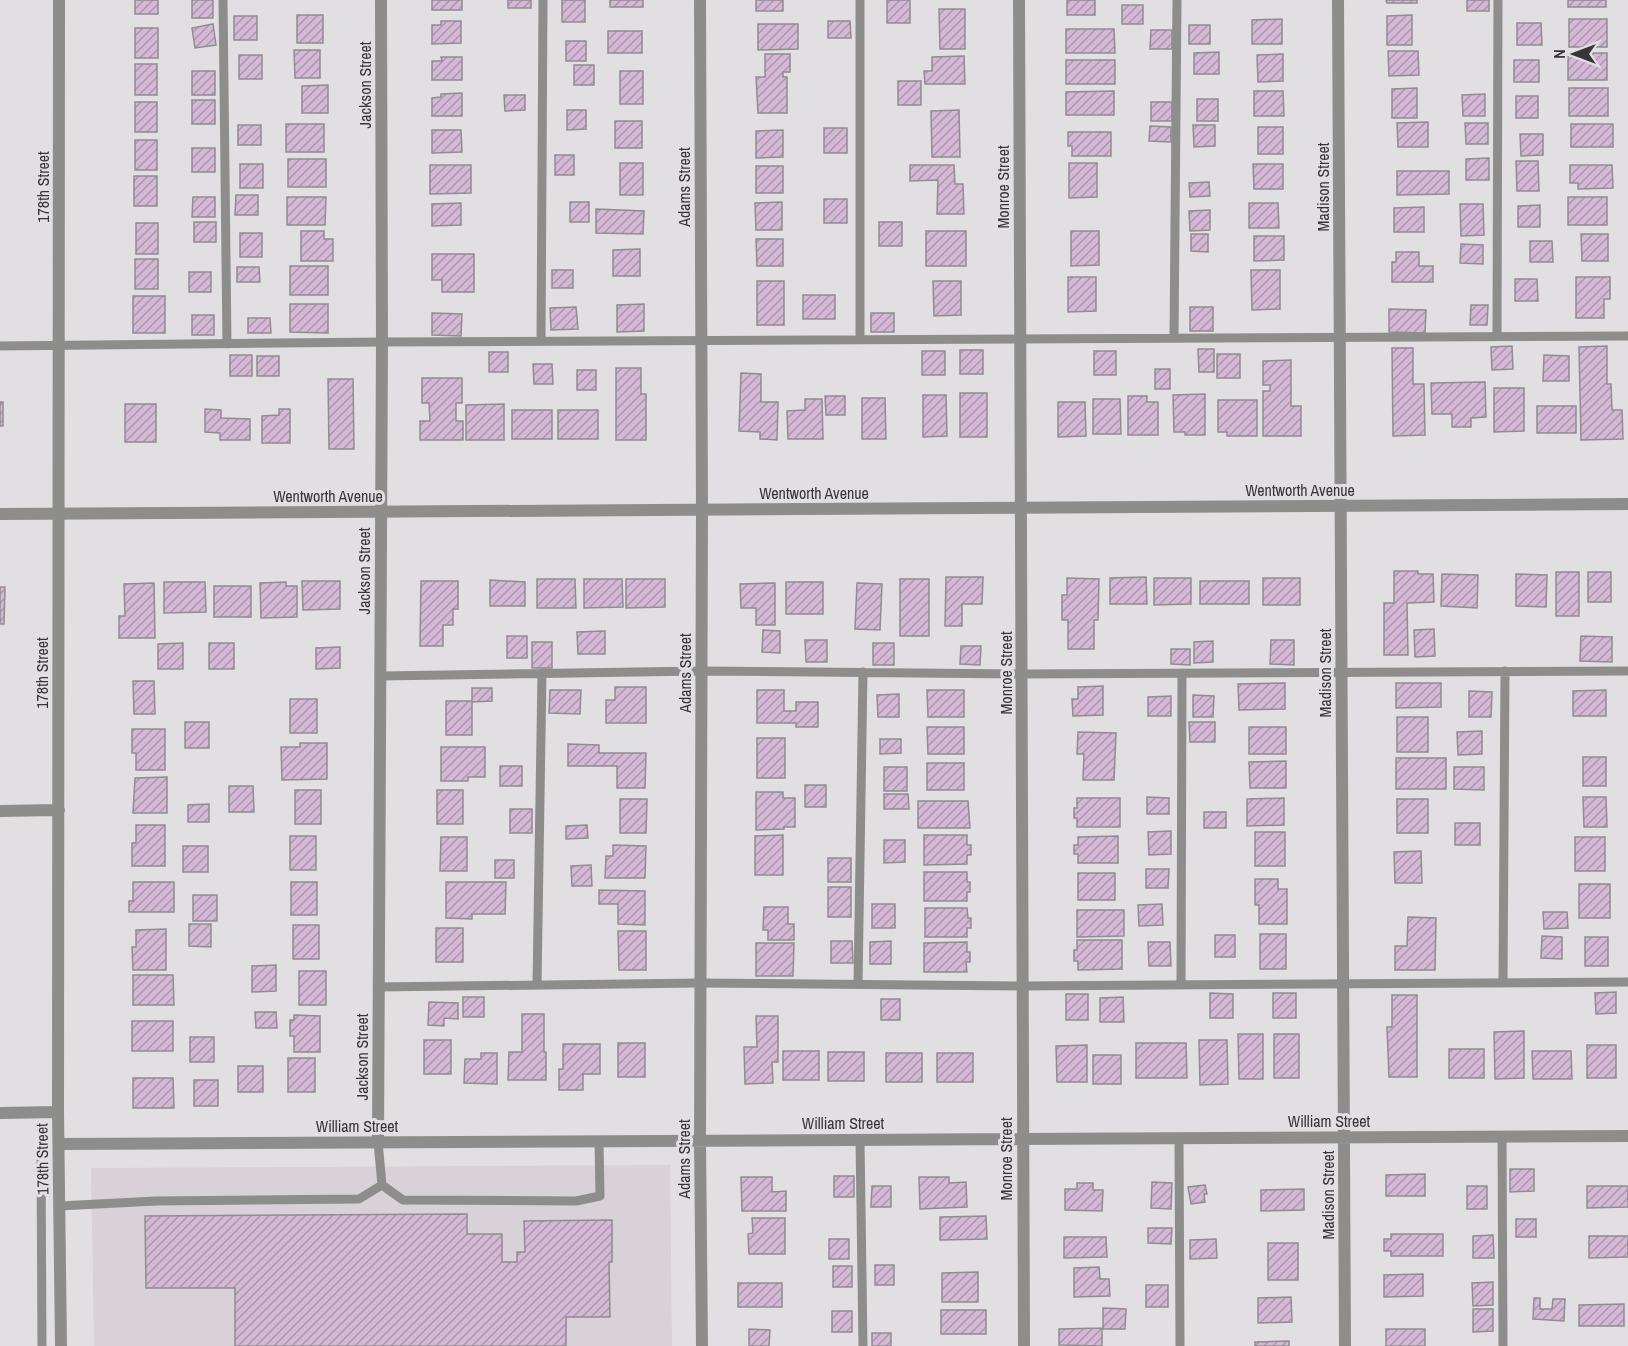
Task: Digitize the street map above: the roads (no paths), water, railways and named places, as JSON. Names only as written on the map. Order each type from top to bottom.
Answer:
[{"type":"street","name":"178th Street","points":[[59,0],[58,1112],[61,1346]]},
{"type":"street","name":"Jackson Street","points":[[378,1142],[382,342],[381,0]]},
{"type":"street","name":"Adams Street","points":[[700,0],[702,1346]]},
{"type":"street","name":"Monroe Street","points":[[1019,0],[1024,1346]]},
{"type":"street","name":"Madison Street","points":[[1338,0],[1345,1346]]},
{"type":"street","name":"Wentworth Avenue","points":[[0,514],[1628,504]]},
{"type":"street","points":[[0,811],[59,810]]},
{"type":"street","points":[[0,1113],[58,1112]]},
{"type":"street","name":"William Street","points":[[59,1144],[1628,1136]]},
{"type":"lane","points":[[223,0],[227,344]]},
{"type":"lane","points":[[541,341],[543,0]]},
{"type":"lane","points":[[860,0],[860,339]]},
{"type":"lane","points":[[1174,338],[1177,0]]},
{"type":"lane","points":[[1497,0],[1497,336]]},
{"type":"lane","points":[[0,346],[1628,336]]},
{"type":"lane","points":[[381,676],[701,671],[1022,674],[1628,671]]},
{"type":"lane","points":[[1503,983],[1505,671]]},
{"type":"lane","points":[[858,984],[863,672]]},
{"type":"lane","points":[[537,985],[542,673]]},
{"type":"lane","points":[[1181,985],[1182,673]]},
{"type":"lane","points":[[379,987],[700,983],[1022,986],[1628,982]]},
{"type":"lane","points":[[1502,1136],[1503,1346]]},
{"type":"lane","points":[[1179,1138],[1180,1346]]},
{"type":"lane","points":[[860,1140],[863,1346]]},
{"type":"lane","points":[[378,1142],[382,1185],[403,1200],[576,1201],[600,1196],[599,1141]]},
{"type":"lane","points":[[41,1156],[42,1346]]},
{"type":"lane","points":[[59,1206],[156,1201],[359,1199],[382,1185]]}]
